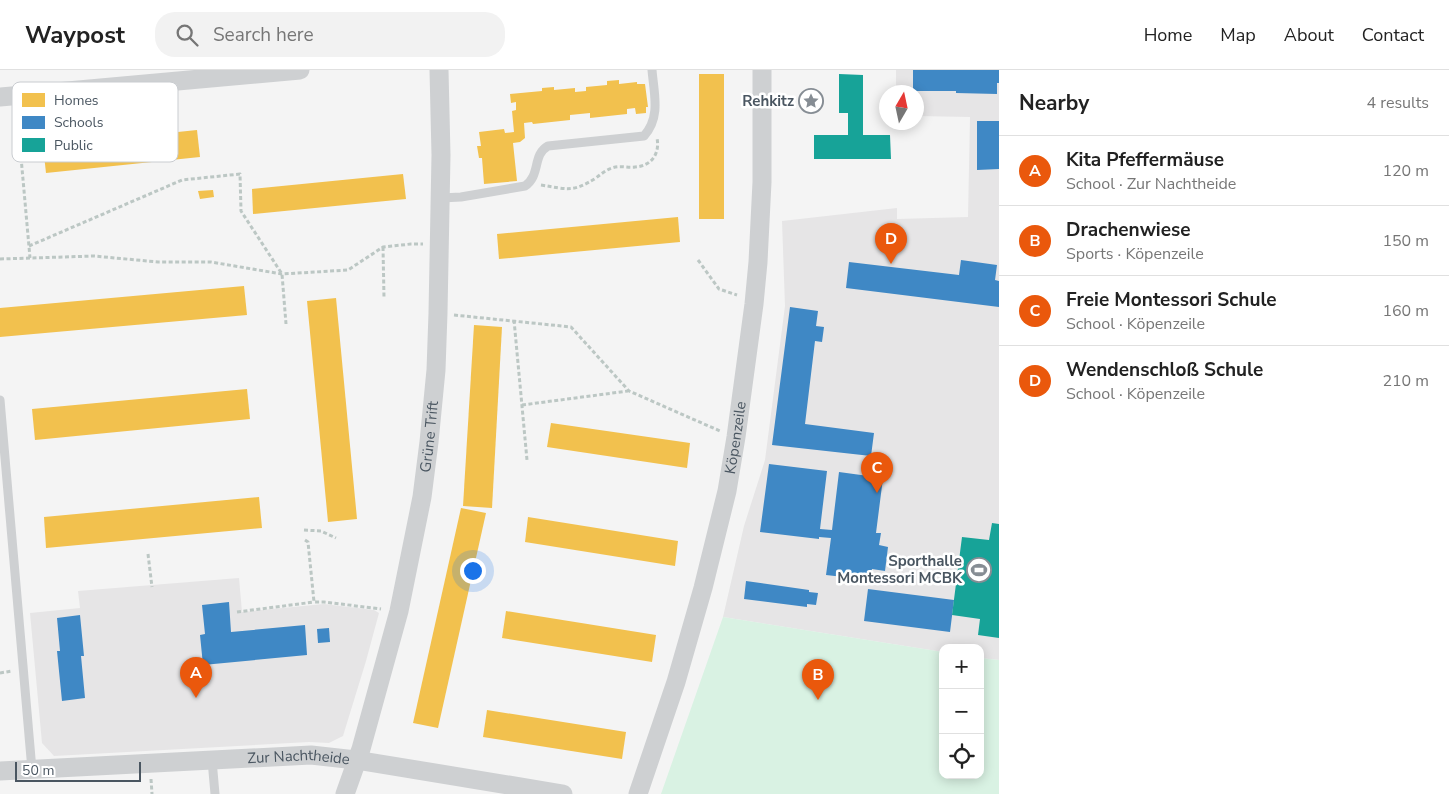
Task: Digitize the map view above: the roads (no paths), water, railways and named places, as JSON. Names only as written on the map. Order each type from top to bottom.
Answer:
[{"type":"street","points":[[100,82],[124,78],[300,70]]},
{"type":"street","name":"Grüne Trift","points":[[344,794],[361,749],[399,611],[422,497],[428,452],[436,370],[440,245],[439,70]]},
{"type":"street","name":"Köpenzeile","points":[[638,794],[676,682],[703,588],[727,491],[755,300],[762,182],[762,70]]},
{"type":"street","name":"Zur Nachtheide","points":[[0,771],[311,755],[356,760],[563,794]]},
{"type":"lane","points":[[441,198],[461,198],[525,186],[534,176],[540,153],[548,146],[644,136],[654,122],[656,109],[652,70]]},
{"type":"lane","points":[[0,400],[32,770]]},
{"type":"lane","points":[[212,760],[215,794]]},
{"type":"place","name":"Rehkitz","points":[[811,101]]},
{"type":"place","name":"Wendenschloß Schule","points":[[891,264]]},
{"type":"place","name":"Freie Montessori Schule","points":[[877,493]]},
{"type":"place","name":"Sporthalle Montessori MCBK","points":[[979,570]]},
{"type":"place","name":"Kita Pfeffermäuse","points":[[196,698]]},
{"type":"place","name":"Drachenwiese","points":[[818,700]]}]
